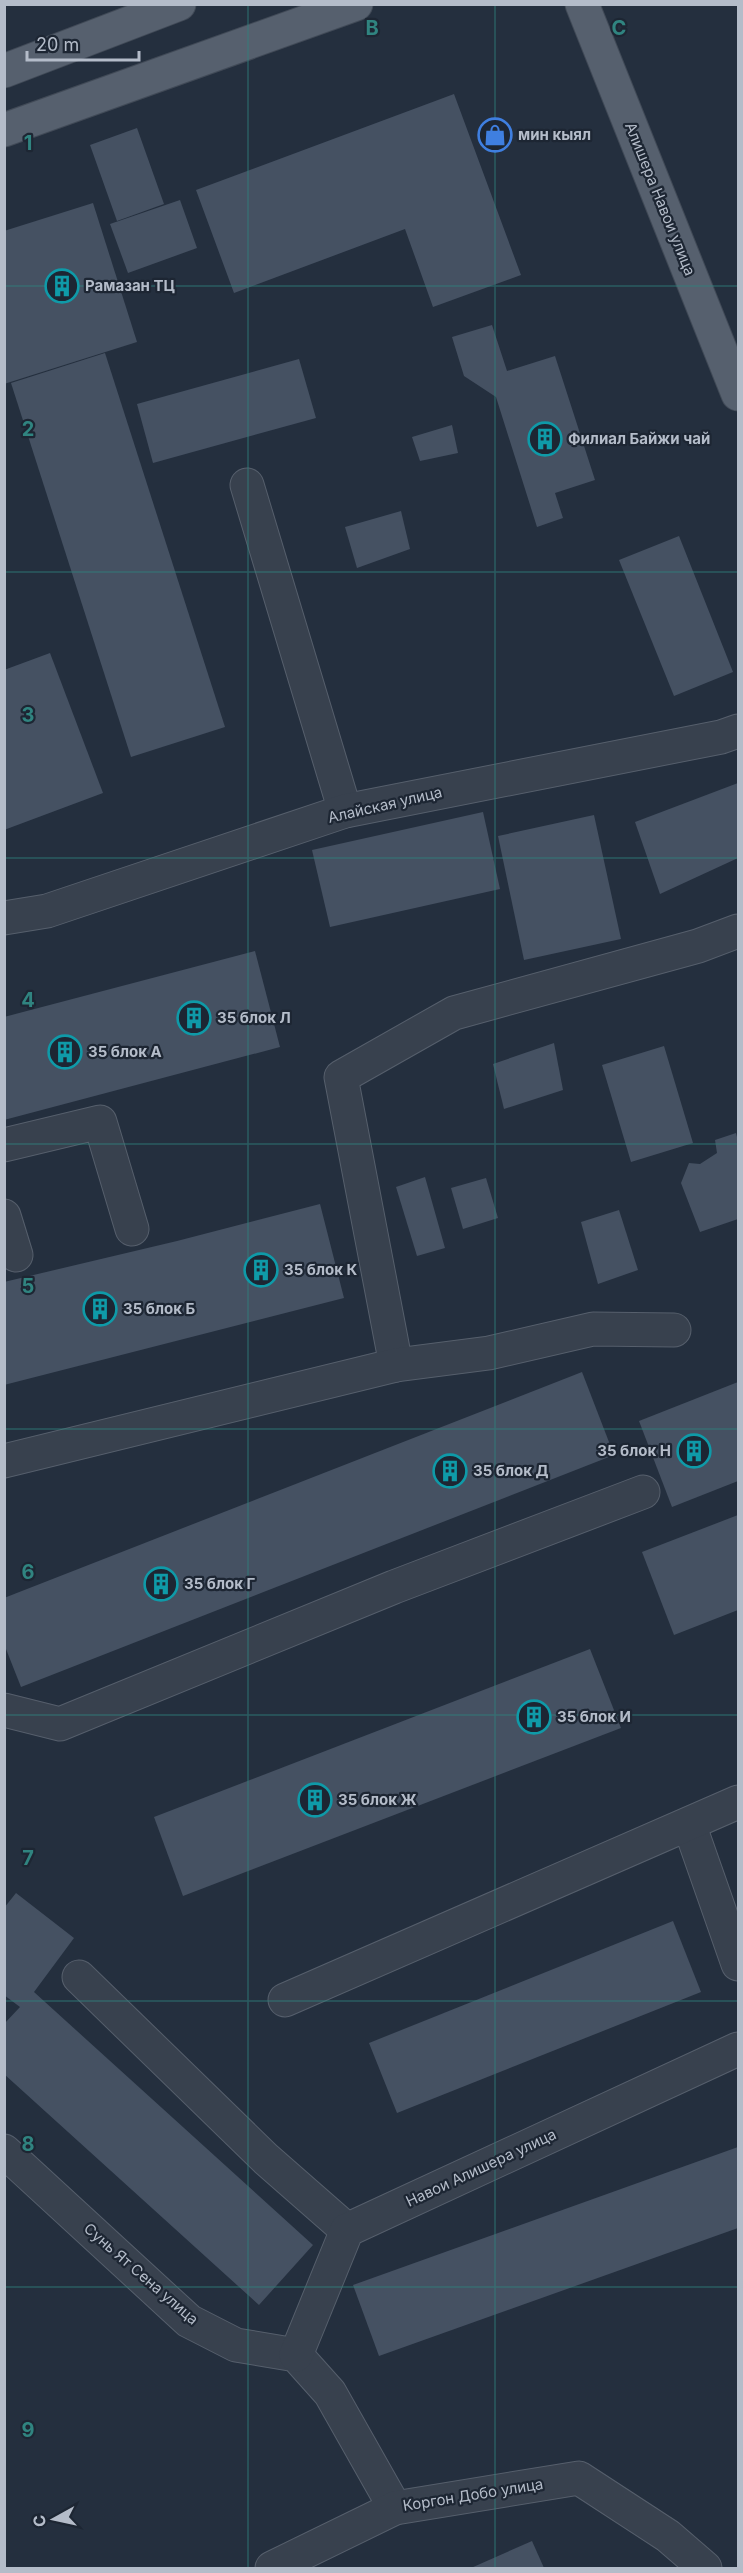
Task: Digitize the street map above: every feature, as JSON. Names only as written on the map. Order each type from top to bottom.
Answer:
[{"type":"main road","points":[[6,69],[179,4]]},
{"type":"main road","points":[[4,130],[356,4]]},
{"type":"main road","name":"Алишера Навои улица","points":[[582,4],[738,394]]},
{"type":"street","points":[[247,485],[345,811]]},
{"type":"street","name":"Алайская улица","points":[[4,918],[47,911],[345,811],[720,737],[738,731]]},
{"type":"street","points":[[396,1365],[341,1077],[454,1013],[698,946],[738,931]]},
{"type":"street","points":[[4,1145],[100,1122],[132,1229]]},
{"type":"street","points":[[4,1216],[16,1256]]},
{"type":"street","points":[[4,1461],[396,1365],[489,1353],[593,1329],[674,1330]]},
{"type":"street","points":[[4,1710],[60,1724],[394,1587],[643,1492]]},
{"type":"street","points":[[285,2000],[738,1802]]},
{"type":"street","points":[[689,1824],[738,1964]]},
{"type":"street","points":[[79,1977],[266,2159],[347,2230],[296,2355],[330,2393],[395,2508]]},
{"type":"street","name":"Навои Алишера улица","points":[[347,2230],[738,2049]]},
{"type":"street","name":"Сунь Ят Сена улица","points":[[4,2151],[189,2320],[236,2345],[296,2355]]},
{"type":"street","name":"Коргон Добо улица","points":[[272,2568],[395,2508],[579,2478],[668,2536],[702,2568]]},
{"type":"building","points":[[454,94],[521,275],[433,307],[405,229],[234,293],[196,190]]},
{"type":"building","points":[[137,128],[164,204],[117,221],[90,145]]},
{"type":"building","points":[[180,200],[197,248],[128,273],[110,224]]},
{"type":"building","name":"Рамазан ТЦ","points":[[93,203],[137,342],[4,384],[4,231]]},
{"type":"building","name":"Филиал Байжи чай","points":[[492,325],[507,371],[555,356],[595,480],[555,493],[563,518],[537,527],[496,397],[464,376],[452,337]]},
{"type":"building","points":[[105,353],[225,727],[131,757],[11,383]]},
{"type":"building","points":[[299,359],[316,418],[153,463],[137,404]]},
{"type":"building","points":[[452,425],[458,453],[420,461],[412,437]]},
{"type":"building","points":[[401,511],[410,549],[357,568],[345,527]]},
{"type":"building","points":[[679,536],[733,672],[674,696],[619,560]]},
{"type":"building","points":[[50,653],[103,793],[4,830],[4,670]]},
{"type":"building","points":[[738,783],[738,858],[660,894],[635,822]]},
{"type":"building","points":[[483,812],[500,889],[330,927],[312,850]]},
{"type":"building","points":[[594,815],[621,939],[524,960],[498,836]]},
{"type":"building","points":[[255,951],[280,1047],[4,1120],[4,1017]]},
{"type":"building","points":[[554,1043],[563,1090],[504,1109],[493,1064]]},
{"type":"building","points":[[664,1046],[693,1143],[631,1162],[602,1065]]},
{"type":"building","points":[[736,1133],[738,1141],[738,1219],[700,1232],[681,1183],[689,1163],[700,1164],[717,1153],[715,1140]]},
{"type":"building","points":[[425,1177],[445,1248],[417,1256],[396,1187]]},
{"type":"building","points":[[486,1178],[498,1218],[463,1229],[451,1188]]},
{"type":"building","points":[[320,1204],[344,1298],[4,1385],[4,1282]]},
{"type":"building","points":[[619,1210],[638,1270],[598,1284],[581,1222]]},
{"type":"building","points":[[582,1372],[614,1455],[21,1687],[4,1644],[4,1598]]},
{"type":"building","name":"35 блок Н","points":[[738,1382],[738,1481],[672,1507],[639,1421]]},
{"type":"building","points":[[738,1515],[738,1610],[674,1635],[642,1552]]},
{"type":"building","name":"35 блок Ж","points":[[590,1649],[621,1728],[183,1896],[154,1817]]},
{"type":"building","points":[[16,1893],[74,1938],[34,1992],[313,2245],[259,2305],[4,2074],[4,2024],[20,2007],[4,1995],[4,1908]]},
{"type":"building","points":[[673,1921],[701,1992],[397,2113],[369,2043]]},
{"type":"building","points":[[738,2147],[738,2228],[379,2356],[353,2285]]},
{"type":"building","points":[[532,2541],[544,2568],[471,2568]]},
{"type":"place","name":"мин кыял","points":[[495,135]]},
{"type":"place","name":"Рамазан ТЦ","points":[[62,286]]},
{"type":"place","name":"Филиал Байжи чай","points":[[545,439]]},
{"type":"place","name":"35 блок Л","points":[[194,1018]]},
{"type":"place","name":"35 блок А","points":[[65,1052]]},
{"type":"place","name":"35 блок К","points":[[261,1270]]},
{"type":"place","name":"35 блок Б","points":[[100,1309]]},
{"type":"place","name":"35 блок Н","points":[[694,1451]]},
{"type":"place","name":"35 блок Д","points":[[450,1471]]},
{"type":"place","name":"35 блок Г","points":[[161,1584]]},
{"type":"place","name":"35 блок И","points":[[534,1717]]},
{"type":"place","name":"35 блок Ж","points":[[315,1800]]}]
